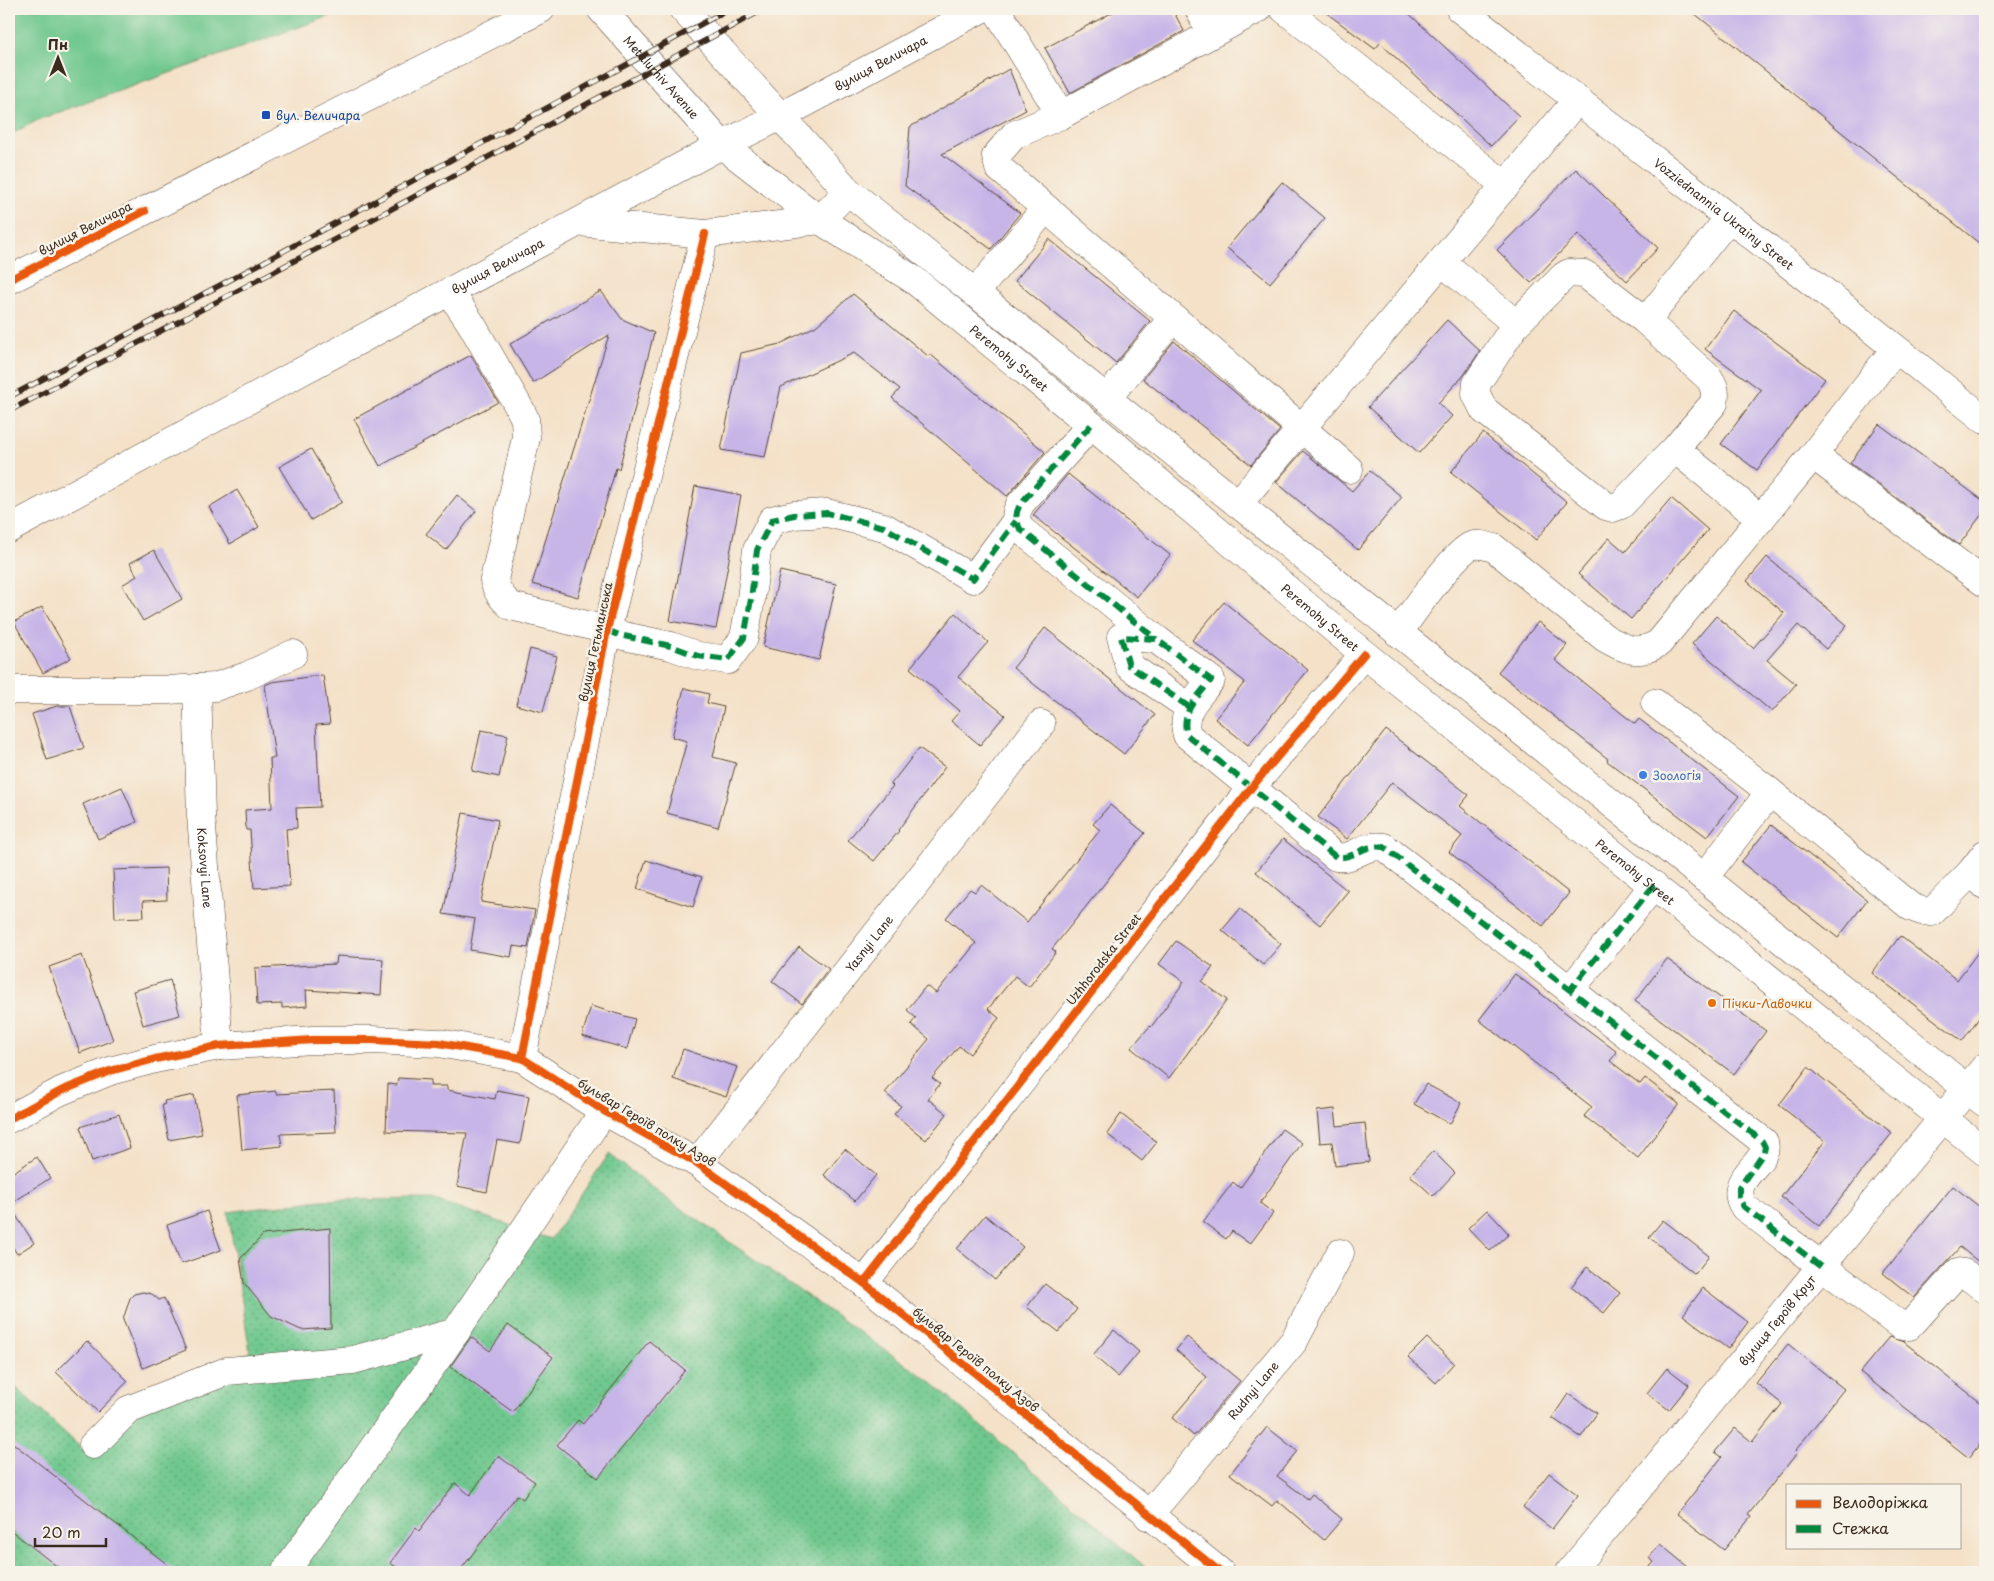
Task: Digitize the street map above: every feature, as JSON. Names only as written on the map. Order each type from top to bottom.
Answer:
[{"type":"street","name":"вулиця Величара","points":[[9,280],[542,9]]},
{"type":"street","name":"Metalurhiv Avenue","points":[[602,9],[722,145]]},
{"type":"street","points":[[683,9],[848,191],[1977,1096]]},
{"type":"street","name":"вулиця Величара","points":[[9,528],[722,145],[779,117],[981,9]]},
{"type":"street","points":[[996,9],[1061,115]]},
{"type":"street","points":[[1199,9],[1212,33]]},
{"type":"street","points":[[1258,9],[1061,115],[1014,135],[996,156],[999,168],[1045,209],[1349,469]]},
{"type":"street","points":[[1284,9],[1506,186]]},
{"type":"street","name":"Vozziednannia Ukrainy Street","points":[[1460,9],[1985,420]]},
{"type":"street","points":[[1238,504],[1577,100]]},
{"type":"street","name":"Peremohy Street","points":[[722,145],[820,220],[914,280],[1091,425],[1364,654],[1985,1152]]},
{"type":"street","points":[[579,222],[705,234],[820,220],[848,191]]},
{"type":"street","points":[[975,293],[1045,209]]},
{"type":"street","points":[[1646,321],[1729,218]]},
{"type":"street","name":"вулиця Гетьманська","points":[[522,1058],[607,630],[705,234]]},
{"type":"street","points":[[1442,262],[1516,324]]},
{"type":"street","points":[[1570,273],[1584,274],[1589,277],[1646,321],[1709,378],[1714,385],[1716,394],[1714,403],[1675,449],[1621,505],[1613,508],[1599,502],[1484,410],[1476,394],[1477,383],[1516,324],[1564,276],[1570,273]]},
{"type":"street","points":[[450,292],[472,325],[520,409],[526,427],[526,438],[494,580],[496,589],[511,606],[607,630],[619,635],[670,646],[698,656],[728,660],[744,638],[752,599],[757,550],[772,520],[794,515],[827,513],[884,527],[973,579],[1016,521]]},
{"type":"street","points":[[1107,398],[1173,318]]},
{"type":"street","points":[[1398,633],[1457,557],[1472,546],[1482,545],[1494,548],[1605,638],[1623,648],[1637,651],[1648,649],[1659,643],[1813,455],[1895,349]]},
{"type":"street","points":[[1091,425],[1021,503],[1016,512],[1016,521],[1020,528],[1156,639],[1210,680],[1186,712],[1185,729],[1190,740],[1336,857],[1346,858],[1374,845],[1384,847],[1762,1140],[1765,1147],[1764,1152],[1739,1188],[1739,1199],[1744,1207],[1901,1326],[1913,1322],[1958,1272],[1964,1273],[1985,1290]]},
{"type":"street","points":[[1675,449],[1761,519]]},
{"type":"street","points":[[1813,455],[1985,583]]},
{"type":"street","points":[[1156,639],[1121,637],[1129,666],[1189,707]]},
{"type":"street","points":[[9,690],[168,690],[215,687],[247,676],[293,654]]},
{"type":"street","name":"Uzhhorodska Street","points":[[864,1282],[1251,788],[1364,654]]},
{"type":"street","name":"Koksovyi Lane","points":[[197,688],[201,815],[220,1046]]},
{"type":"street","points":[[1655,703],[1770,792],[1911,907],[1922,912],[1932,912],[1980,870]]},
{"type":"street","name":"Yasnyi Lane","points":[[697,1163],[1041,724]]},
{"type":"street","points":[[1704,878],[1770,792]]},
{"type":"street","points":[[1570,990],[1654,885]]},
{"type":"street","name":"бульвар Героїв полку Азов","points":[[9,1120],[61,1091],[110,1071],[155,1059],[220,1046],[313,1040],[371,1040],[439,1043],[522,1058],[604,1111],[697,1163],[864,1282],[1148,1516],[1220,1572]]},
{"type":"street","name":"вулиця Героїв Крут","points":[[1570,1572],[1944,1118],[1977,1096],[1985,1067]]},
{"type":"street","points":[[286,1572],[456,1332],[604,1111]]},
{"type":"street","name":"Rudnyi Lane","points":[[1148,1516],[1294,1342],[1340,1253]]},
{"type":"street","points":[[93,1445],[128,1410],[227,1371],[353,1360],[456,1332]]},
{"type":"green space","points":[[9,9],[350,9],[40,119],[9,135]]},
{"type":"green space","points":[[609,1154],[663,1196],[927,1379],[1151,1572],[9,1572],[9,1381],[90,1456],[155,1396],[250,1352],[228,1212],[322,1200],[432,1199],[551,1239]]},
{"type":"building","points":[[1119,9],[1172,9],[1184,31],[1070,93],[1045,48]]},
{"type":"building","points":[[1321,9],[1404,9],[1519,116],[1491,146],[1380,43],[1375,49]]},
{"type":"building","points":[[1689,9],[1985,9],[1985,248]]},
{"type":"building","points":[[1009,69],[1026,110],[942,154],[1020,213],[991,249],[905,186],[910,127]]},
{"type":"building","points":[[1576,169],[1658,248],[1627,281],[1578,234],[1531,283],[1497,250]]},
{"type":"building","points":[[1282,182],[1325,218],[1270,283],[1227,248]]},
{"type":"building","points":[[1049,239],[1150,321],[1116,363],[1015,281]]},
{"type":"building","points":[[601,291],[622,319],[654,333],[619,469],[616,468],[578,597],[532,584],[609,335],[533,383],[510,344]]},
{"type":"building","points":[[853,294],[928,356],[930,354],[1045,452],[1007,496],[892,398],[900,389],[854,353],[781,387],[765,457],[721,450],[741,353],[780,344],[816,326]]},
{"type":"building","points":[[1734,311],[1825,379],[1757,470],[1721,444],[1761,390],[1705,349]]},
{"type":"building","points":[[1447,320],[1480,351],[1464,375],[1438,403],[1452,416],[1419,453],[1368,407]]},
{"type":"building","points":[[1174,341],[1280,430],[1251,465],[1143,379]]},
{"type":"building","points":[[471,355],[498,402],[380,466],[354,419]]},
{"type":"building","points":[[1879,424],[1985,502],[1985,510],[1959,545],[1850,463]]},
{"type":"building","points":[[1483,433],[1567,502],[1536,540],[1451,472]]},
{"type":"building","points":[[311,449],[342,502],[311,520],[279,467]]},
{"type":"building","points":[[1303,451],[1352,491],[1370,471],[1402,497],[1358,550],[1276,482]]},
{"type":"building","points":[[1068,474],[1170,555],[1137,597],[1033,515]]},
{"type":"building","points":[[695,486],[741,495],[716,629],[670,621]]},
{"type":"building","points":[[237,490],[259,527],[230,544],[209,507]]},
{"type":"building","points":[[457,495],[476,511],[446,550],[426,534]]},
{"type":"building","points":[[1671,498],[1708,530],[1631,619],[1578,574],[1609,538],[1625,552]]},
{"type":"building","points":[[154,550],[182,599],[143,621],[122,585],[137,576],[130,563]]},
{"type":"building","points":[[1767,557],[1847,625],[1826,649],[1798,625],[1767,660],[1796,684],[1772,712],[1692,644],[1716,616],[1753,648],[1784,613],[1747,581]]},
{"type":"building","points":[[780,571],[836,584],[819,660],[763,647]]},
{"type":"building","points":[[1224,602],[1308,670],[1248,745],[1215,719],[1245,682],[1192,640]]},
{"type":"building","points":[[42,607],[71,658],[43,673],[14,622]]},
{"type":"building","points":[[955,613],[988,642],[958,677],[1005,715],[980,745],[951,721],[960,711],[910,668]]},
{"type":"building","points":[[1538,622],[1567,645],[1555,660],[1635,724],[1639,719],[1739,796],[1707,837],[1607,761],[1608,759],[1498,672]]},
{"type":"building","points":[[1045,628],[1155,715],[1124,754],[1013,668]]},
{"type":"building","points":[[530,649],[557,656],[543,712],[516,705]]},
{"type":"building","points":[[323,675],[330,724],[316,725],[320,807],[296,808],[297,828],[286,829],[290,886],[254,888],[250,830],[246,830],[245,810],[272,808],[270,758],[275,758],[265,685],[272,682]]},
{"type":"building","points":[[684,688],[709,694],[707,703],[724,707],[713,757],[736,763],[718,827],[667,813],[687,741],[672,737]]},
{"type":"building","points":[[57,706],[70,706],[84,748],[47,760],[32,714]]},
{"type":"building","points":[[481,730],[508,735],[499,777],[472,771]]},
{"type":"building","points":[[1386,730],[1469,795],[1460,806],[1569,893],[1543,926],[1449,852],[1462,836],[1392,782],[1347,839],[1318,817]]},
{"type":"building","points":[[919,748],[945,767],[899,831],[874,861],[848,840],[893,786],[891,784]]},
{"type":"building","points":[[122,787],[137,822],[98,839],[83,804]]},
{"type":"building","points":[[1110,805],[1145,833],[1052,949],[1056,952],[1029,987],[1015,976],[988,1009],[999,1018],[970,1054],[959,1046],[932,1078],[940,1084],[928,1099],[947,1114],[926,1140],[894,1114],[901,1106],[885,1093],[929,1039],[911,1024],[916,1018],[907,1010],[926,986],[936,993],[976,943],[946,918],[970,889],[975,892],[981,885],[1027,922],[1100,830],[1093,824]]},
{"type":"building","points":[[463,813],[498,820],[481,902],[535,910],[528,948],[513,946],[511,957],[470,950],[475,919],[443,914]]},
{"type":"building","points":[[1771,825],[1867,900],[1838,938],[1741,862]]},
{"type":"building","points":[[1283,839],[1348,891],[1320,925],[1256,872]]},
{"type":"building","points":[[646,860],[702,877],[693,907],[637,889]]},
{"type":"building","points":[[166,868],[167,900],[143,901],[144,917],[115,918],[113,870]]},
{"type":"building","points":[[1240,909],[1281,944],[1263,965],[1222,930]]},
{"type":"building","points":[[1900,936],[1957,980],[1985,943],[1985,1010],[1962,1041],[1872,973]]},
{"type":"building","points":[[1176,941],[1213,967],[1202,982],[1227,1000],[1169,1078],[1131,1048],[1151,1027],[1184,982],[1159,964]]},
{"type":"building","points":[[799,947],[829,969],[802,1004],[772,981]]},
{"type":"building","points":[[82,955],[113,1040],[80,1053],[49,967]]},
{"type":"building","points":[[337,956],[383,959],[381,995],[306,990],[307,1006],[282,1008],[282,1004],[257,1005],[255,968],[336,964]]},
{"type":"building","points":[[1667,959],[1766,1031],[1734,1074],[1635,1001]]},
{"type":"building","points":[[1515,974],[1617,1052],[1610,1061],[1640,1084],[1645,1078],[1679,1104],[1638,1158],[1584,1116],[1592,1107],[1479,1020]]},
{"type":"building","points":[[170,980],[180,1015],[143,1025],[133,991]]},
{"type":"building","points":[[591,1006],[635,1019],[627,1049],[582,1036]]},
{"type":"building","points":[[683,1049],[737,1067],[726,1097],[673,1079]]},
{"type":"building","points":[[1808,1067],[1892,1133],[1819,1226],[1781,1197],[1825,1141],[1779,1105]]},
{"type":"building","points":[[398,1078],[431,1080],[430,1086],[447,1086],[447,1090],[495,1099],[497,1090],[529,1096],[520,1144],[497,1140],[487,1192],[457,1186],[467,1133],[386,1131],[388,1084],[397,1085]]},
{"type":"building","points":[[1426,1084],[1461,1103],[1450,1124],[1414,1104]]},
{"type":"building","points":[[276,1091],[276,1094],[334,1091],[336,1132],[280,1134],[282,1146],[242,1150],[237,1095]]},
{"type":"building","points":[[194,1095],[202,1134],[169,1140],[162,1105],[165,1104],[164,1101]]},
{"type":"building","points":[[1335,1109],[1337,1126],[1365,1123],[1369,1162],[1335,1166],[1332,1142],[1320,1143],[1317,1111]]},
{"type":"building","points":[[119,1114],[130,1148],[92,1161],[80,1127]]},
{"type":"building","points":[[1121,1114],[1157,1142],[1142,1161],[1107,1134]]},
{"type":"building","points":[[1282,1129],[1302,1143],[1260,1203],[1273,1213],[1250,1244],[1232,1231],[1226,1239],[1203,1222],[1233,1182],[1240,1188]]},
{"type":"building","points":[[845,1149],[876,1175],[855,1201],[824,1175]]},
{"type":"building","points":[[1433,1151],[1455,1173],[1433,1196],[1410,1175]]},
{"type":"building","points":[[37,1157],[50,1178],[9,1205],[9,1175]]},
{"type":"building","points":[[1953,1186],[1985,1211],[1985,1267],[1960,1247],[1914,1298],[1883,1273]]},
{"type":"building","points":[[9,1205],[34,1243],[17,1254],[9,1241]]},
{"type":"building","points":[[1487,1210],[1509,1234],[1490,1251],[1468,1228]]},
{"type":"building","points":[[207,1211],[221,1250],[181,1264],[167,1225]]},
{"type":"building","points":[[985,1215],[1023,1247],[995,1280],[957,1249]]},
{"type":"building","points":[[1663,1220],[1709,1256],[1695,1274],[1649,1237]]},
{"type":"building","points":[[330,1228],[331,1328],[301,1330],[271,1316],[244,1283],[240,1259],[263,1235]]},
{"type":"building","points":[[1587,1267],[1620,1293],[1604,1313],[1571,1287]]},
{"type":"building","points":[[1045,1284],[1077,1309],[1059,1332],[1027,1307]]},
{"type":"building","points":[[1703,1288],[1748,1322],[1728,1349],[1683,1315]]},
{"type":"building","points":[[143,1292],[152,1294],[159,1300],[164,1298],[186,1350],[143,1368],[123,1320],[130,1298],[134,1294]]},
{"type":"building","points":[[508,1325],[553,1357],[513,1412],[450,1367],[471,1337],[490,1351]]},
{"type":"building","points":[[1114,1330],[1139,1352],[1118,1377],[1093,1355]]},
{"type":"building","points":[[1187,1337],[1240,1381],[1194,1436],[1172,1418],[1207,1377],[1176,1350]]},
{"type":"building","points":[[1889,1337],[1904,1342],[1985,1406],[1985,1437],[1969,1458],[1860,1372]]},
{"type":"building","points":[[1427,1338],[1454,1363],[1436,1383],[1408,1357]]},
{"type":"building","points":[[87,1341],[128,1381],[98,1412],[56,1372]]},
{"type":"building","points":[[649,1341],[685,1370],[598,1478],[557,1445],[578,1420],[583,1424]]},
{"type":"building","points":[[1788,1344],[1844,1389],[1795,1451],[1797,1453],[1748,1515],[1751,1517],[1724,1550],[1677,1514],[1722,1457],[1715,1452],[1735,1428],[1752,1442],[1782,1404],[1756,1383]]},
{"type":"building","points":[[1667,1368],[1689,1385],[1669,1410],[1647,1393]]},
{"type":"building","points":[[1568,1394],[1597,1413],[1581,1437],[1552,1418]]},
{"type":"building","points":[[1267,1427],[1297,1451],[1277,1476],[1308,1499],[1312,1494],[1342,1519],[1324,1540],[1277,1500],[1272,1506],[1230,1474]]},
{"type":"building","points":[[9,1440],[177,1572],[64,1572],[9,1529]]},
{"type":"building","points":[[498,1456],[535,1482],[523,1499],[517,1495],[459,1572],[404,1572],[390,1563],[416,1528],[419,1531],[455,1483],[470,1495]]},
{"type":"building","points":[[1549,1473],[1578,1495],[1552,1529],[1523,1507]]},
{"type":"building","points":[[1660,1544],[1694,1572],[1646,1572],[1654,1562],[1649,1558]]},
{"type":"railway","points":[[9,397],[243,273],[729,9]]},
{"type":"railway","points":[[9,411],[328,243],[764,9]]},
{"type":"marked path","points":[[1091,425],[1021,503],[1016,516],[1017,522],[1020,529],[1156,639]]},
{"type":"marked path","points":[[607,630],[619,635],[671,646],[698,656],[728,660],[744,638],[757,550],[772,520],[794,515],[827,513],[884,527],[973,579],[1016,521]]},
{"type":"marked path","points":[[1189,707],[1129,666],[1121,637],[1156,639],[1211,680],[1195,699],[1188,712],[1185,727],[1187,735],[1336,857],[1349,856],[1370,847],[1384,847],[1570,990]]},
{"type":"marked path","points":[[1654,885],[1570,990],[1762,1141],[1765,1147],[1764,1152],[1739,1188],[1739,1199],[1744,1207],[1821,1267]]},
{"type":"cycle path","points":[[9,280],[145,211]]},
{"type":"cycle path","points":[[522,1058],[607,630],[705,234]]},
{"type":"cycle path","points":[[864,1283],[1251,788],[1364,654]]},
{"type":"cycle path","points":[[9,1119],[61,1091],[110,1071],[155,1059],[219,1046],[313,1040],[371,1040],[439,1043],[522,1058],[604,1111],[697,1163],[864,1283],[1220,1572]]},
{"type":"place","name":"вул. Величара","points":[[266,115]]},
{"type":"place","name":"Зоологія","points":[[1643,775]]},
{"type":"place","name":"Пічки-Лавочки","points":[[1712,1003]]}]
